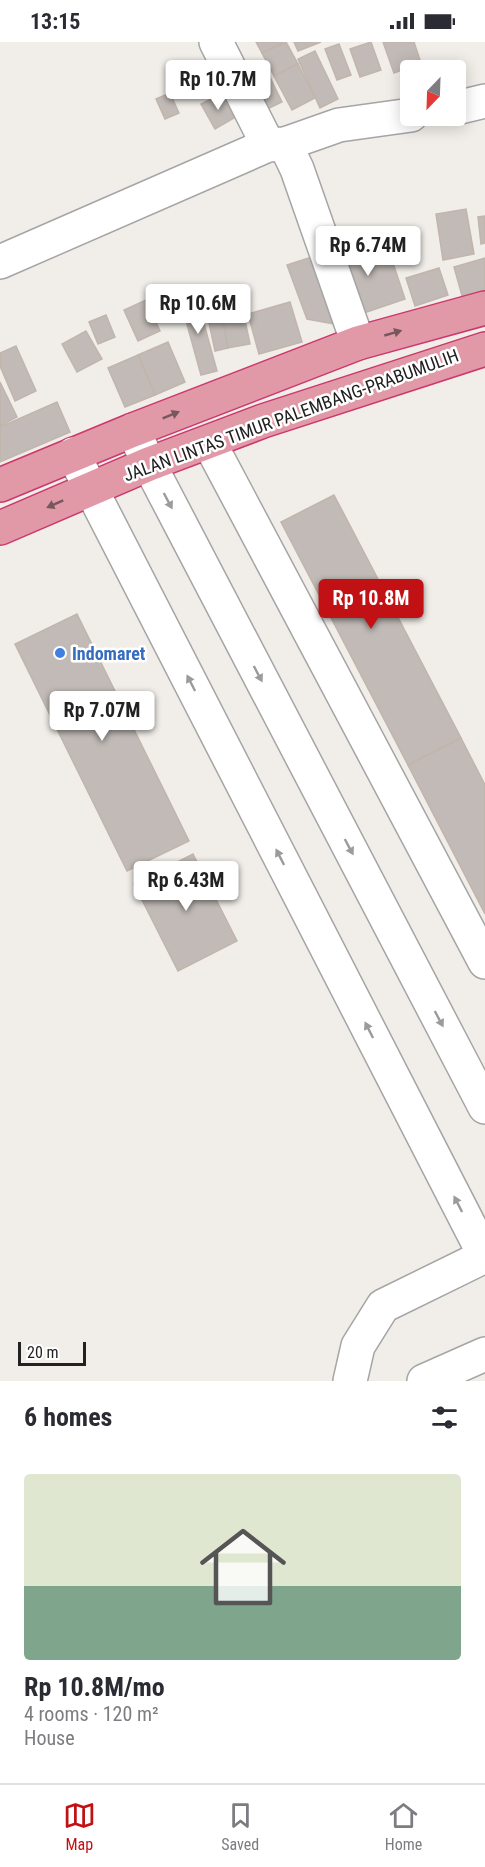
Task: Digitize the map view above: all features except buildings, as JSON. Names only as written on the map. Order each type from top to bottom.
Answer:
[{"type":"highway","points":[[0,485],[133,430],[358,343],[485,308]]},
{"type":"highway","name":"JALAN LINTAS TIMUR PALEMBANG-PRABUMULIH","points":[[0,528],[149,464],[274,418],[485,349]]},
{"type":"street","points":[[216,42],[284,153],[321,237],[358,343]]},
{"type":"street","points":[[466,106],[485,101]]},
{"type":"street","points":[[0,262],[284,153],[339,124],[400,116]]},
{"type":"street","points":[[133,430],[485,1107]]},
{"type":"street","points":[[209,442],[485,962]]},
{"type":"street","points":[[73,454],[485,1256],[383,1306],[358,1346],[350,1381]]},
{"type":"street","points":[[424,1381],[485,1354]]},
{"type":"place","name":"Indomaret","points":[[60,653]]}]
